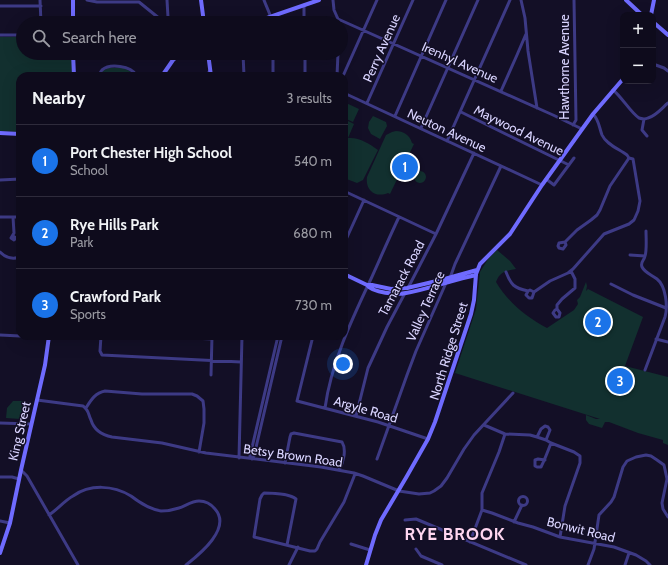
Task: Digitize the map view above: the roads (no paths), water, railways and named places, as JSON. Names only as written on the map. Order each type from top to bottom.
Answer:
[{"type":"street","points":[[40,0],[41,16]]},
{"type":"street","points":[[73,0],[73,16]]},
{"type":"street","points":[[87,0],[97,2],[135,1],[139,2],[157,16]]},
{"type":"street","points":[[167,0],[168,16]]},
{"type":"street","points":[[201,0],[203,16]]},
{"type":"street","points":[[264,0],[271,16],[319,0]]},
{"type":"street","points":[[333,0],[336,16]]},
{"type":"street","points":[[334,4],[336,0]]},
{"type":"street","points":[[345,72],[377,0]]},
{"type":"street","name":"Perry Avenue","points":[[367,104],[413,0]]},
{"type":"street","points":[[395,116],[446,0]]},
{"type":"street","points":[[421,128],[478,0]]},
{"type":"street","points":[[447,141],[510,0]]},
{"type":"street","points":[[521,0],[525,18],[537,108]]},
{"type":"street","name":"Hawthorne Avenue","points":[[574,0],[576,120],[573,125],[582,129]]},
{"type":"street","points":[[626,0],[639,12]]},
{"type":"street","points":[[630,0],[643,12]]},
{"type":"street","points":[[652,12],[654,0]]},
{"type":"street","points":[[304,5],[304,16]]},
{"type":"street","points":[[0,6],[41,6]]},
{"type":"street","name":"Irenhyl Avenue","points":[[348,25],[394,44],[573,125]]},
{"type":"street","points":[[656,25],[668,35]]},
{"type":"street","points":[[656,28],[668,38]]},
{"type":"street","points":[[501,92],[526,32]]},
{"type":"street","points":[[0,35],[16,35]]},
{"type":"street","points":[[74,60],[74,72]]},
{"type":"street","points":[[165,72],[173,60]]},
{"type":"street","points":[[209,60],[210,70]]},
{"type":"street","points":[[243,60],[244,72]]},
{"type":"street","points":[[272,60],[273,72]]},
{"type":"street","points":[[305,60],[305,72]]},
{"type":"street","points":[[337,72],[338,60]]},
{"type":"street","points":[[656,65],[668,71]]},
{"type":"street","points":[[101,72],[105,68],[115,66],[126,68],[135,72]]},
{"type":"street","points":[[338,66],[342,72]]},
{"type":"street","name":"North Ridge Street","points":[[366,565],[377,528],[428,439],[439,412],[472,314],[476,275],[480,264],[510,234],[559,160],[593,114],[620,82]]},
{"type":"street","points":[[613,90],[639,118],[650,118],[668,103]]},
{"type":"street","name":"Neuton Avenue","points":[[348,95],[542,185]]},
{"type":"street","name":"Maywood Avenue","points":[[461,112],[569,165]]},
{"type":"street","points":[[528,292],[526,295],[527,297],[532,298],[534,294],[550,281],[571,271],[604,234],[629,224],[634,220],[638,211],[640,201],[633,159],[629,158],[627,155],[607,142],[601,133],[598,120],[593,114]]},
{"type":"street","points":[[644,119],[642,130],[647,136]]},
{"type":"street","points":[[0,133],[16,134]]},
{"type":"street","name":"Tamarack Road","points":[[356,416],[368,368],[387,327],[436,234],[474,153]]},
{"type":"street","points":[[546,179],[554,185],[574,158]]},
{"type":"street","points":[[565,242],[577,230],[597,215],[610,186],[629,158]]},
{"type":"street","name":"Valley Terrace","points":[[377,459],[416,351],[501,166]]},
{"type":"street","points":[[0,180],[16,179]]},
{"type":"street","points":[[348,193],[436,234]]},
{"type":"street","points":[[348,235],[364,200]]},
{"type":"street","points":[[348,329],[399,216]]},
{"type":"street","points":[[0,217],[13,217],[13,236]]},
{"type":"street","points":[[645,370],[667,310],[661,284],[643,269],[641,262],[645,256],[646,231]]},
{"type":"street","points":[[0,252],[11,259],[16,258]]},
{"type":"street","points":[[630,255],[645,256]]},
{"type":"street","points":[[367,285],[391,289],[407,288],[477,270]]},
{"type":"street","points":[[557,309],[557,305],[562,299],[575,288],[575,279],[571,271]]},
{"type":"street","points":[[506,272],[511,284],[528,292],[530,290],[534,294]]},
{"type":"street","points":[[348,276],[370,288],[379,291],[405,294],[476,275]]},
{"type":"street","points":[[611,284],[633,295],[666,308]]},
{"type":"street","points":[[0,335],[16,336]]},
{"type":"street","points":[[656,339],[668,342]]},
{"type":"street","name":"King Street","points":[[0,553],[10,523],[20,470],[45,365],[48,340]]},
{"type":"street","points":[[101,340],[100,351],[102,355],[242,362]]},
{"type":"street","points":[[211,376],[212,340]]},
{"type":"street","points":[[239,458],[242,340]]},
{"type":"street","points":[[252,459],[250,456],[277,340]]},
{"type":"street","points":[[252,459],[254,456],[281,340]]},
{"type":"street","name":"Argyle Road","points":[[312,340],[297,402],[356,416],[428,439]]},
{"type":"street","points":[[325,408],[333,370],[344,340]]},
{"type":"street","points":[[37,400],[86,408],[95,395],[105,391],[142,394],[192,394],[203,401],[204,409],[204,423],[199,452]]},
{"type":"street","name":"Betsy Brown Road","points":[[86,408],[95,427],[107,436],[170,444],[199,452],[239,458],[339,470],[355,474],[399,491],[418,494],[430,493],[447,478],[474,435],[513,393]]},
{"type":"street","points":[[0,423],[31,424]]},
{"type":"street","points":[[484,425],[505,434],[530,435],[537,437],[574,452],[580,456],[580,463],[565,506],[560,537]]},
{"type":"street","points":[[537,437],[543,426],[545,426],[550,430],[546,440]]},
{"type":"street","points":[[285,463],[292,433],[302,434],[342,442],[345,449],[339,470]]},
{"type":"street","points":[[470,542],[482,510],[482,492],[505,434]]},
{"type":"street","points":[[545,460],[552,443]]},
{"type":"street","points":[[588,565],[594,549],[600,513],[614,497],[623,467],[628,461],[642,455],[651,456],[660,461],[664,466],[667,480],[662,503],[663,509],[668,517]]},
{"type":"street","points":[[20,470],[27,476],[78,565]]},
{"type":"street","points":[[286,545],[296,500],[293,496],[264,493],[262,495],[260,499],[254,537],[286,545],[315,551],[344,502],[355,474]]},
{"type":"street","points":[[0,477],[19,478]]},
{"type":"street","points":[[49,515],[72,496],[85,490],[98,487],[120,491],[145,506],[157,510],[169,511],[199,501],[207,503],[214,508],[220,520],[218,530],[206,546],[186,565]]},
{"type":"street","points":[[514,522],[522,505]]},
{"type":"street","name":"Bonwit Road","points":[[482,510],[560,537],[614,547],[641,558],[650,565]]},
{"type":"street","points":[[405,520],[416,519],[526,565]]},
{"type":"street","points":[[0,521],[10,523]]},
{"type":"street","points":[[351,544],[370,550]]},
{"type":"street","points":[[289,565],[298,547]]},
{"type":"street","points":[[416,549],[421,556],[442,565]]},
{"type":"street","points":[[625,565],[629,553]]},
{"type":"place","name":"Port Chester High School","points":[[405,167]]},
{"type":"place","name":"Rye Hills Park","points":[[598,322]]},
{"type":"place","name":"Crawford Park","points":[[620,381]]},
{"type":"district","name":"RYE BROOK","points":[[455,534]]}]
